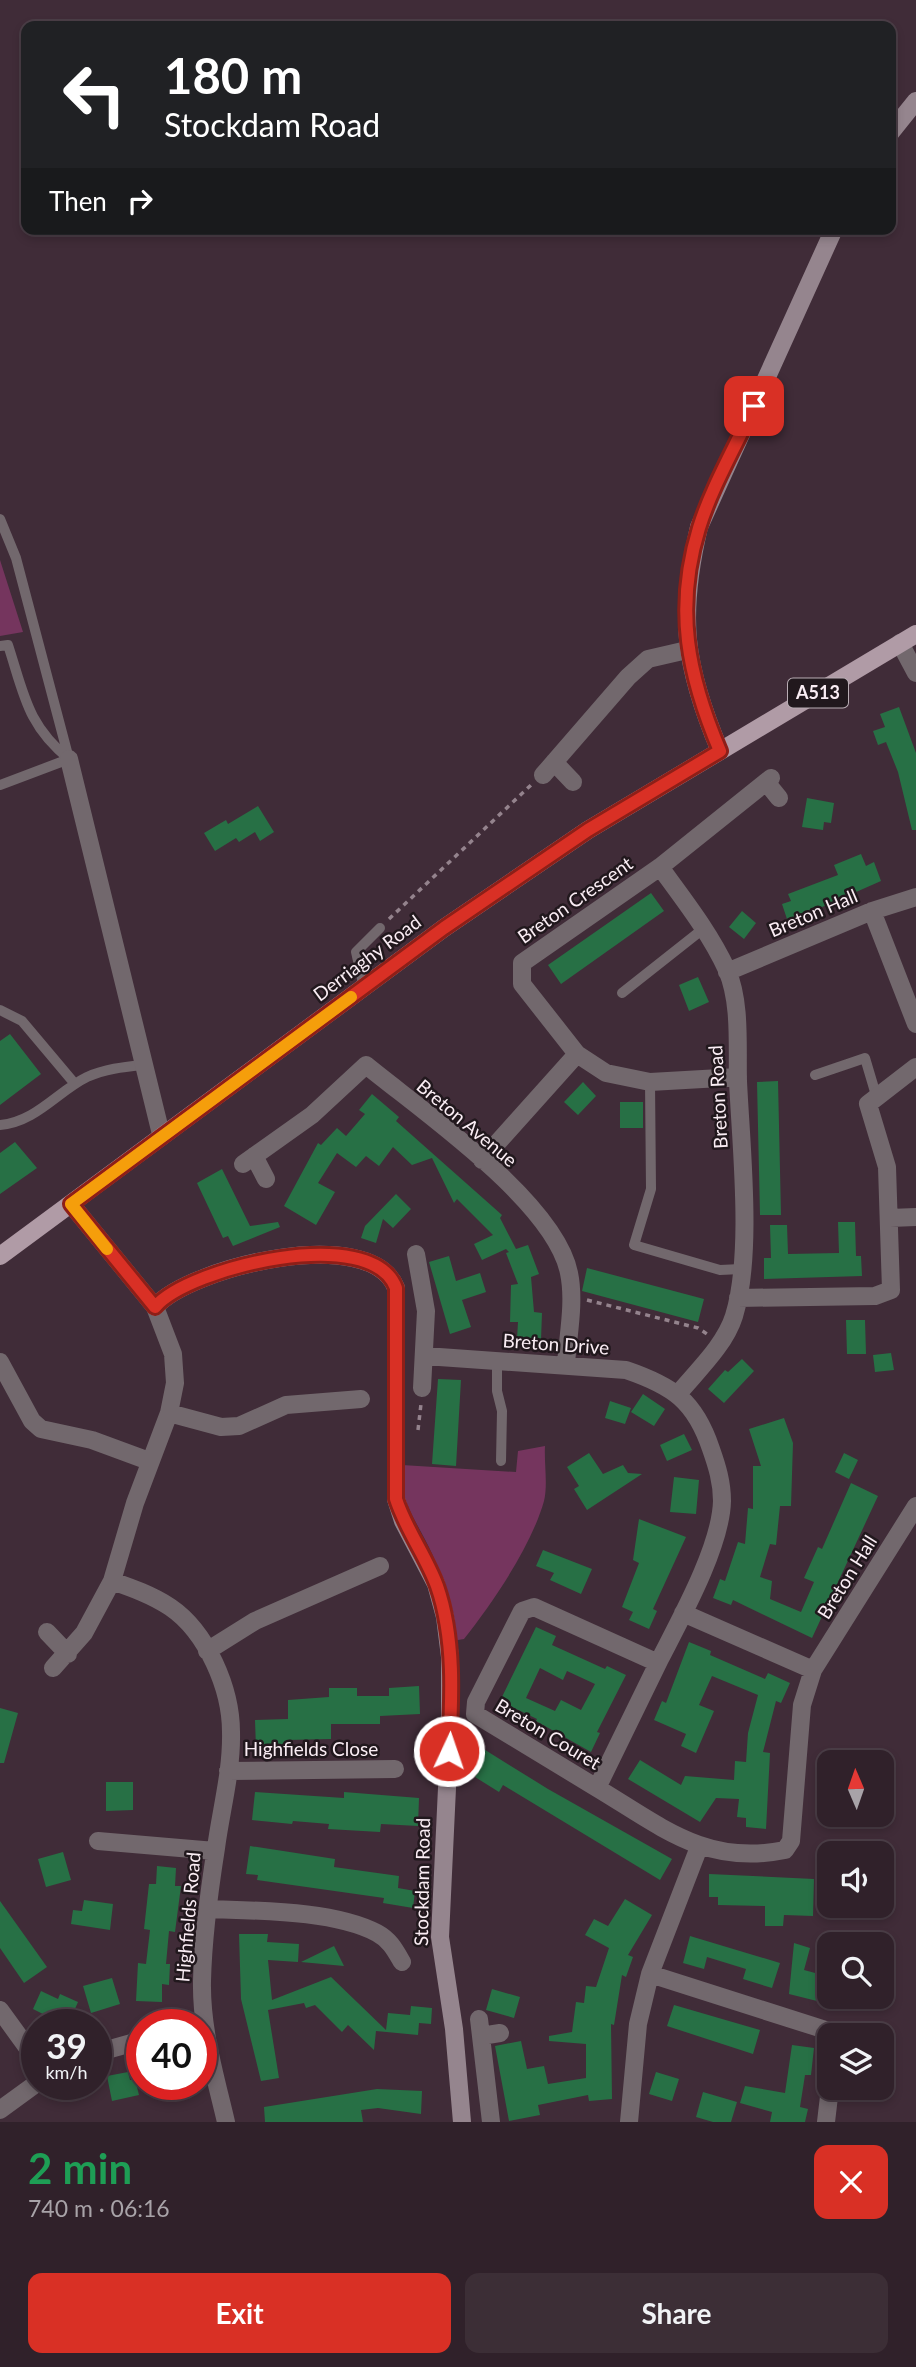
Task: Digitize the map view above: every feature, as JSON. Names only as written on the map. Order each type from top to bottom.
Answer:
[{"type":"main road","name":"A513","points":[[720,751],[916,635]]},
{"type":"main road","name":"Derriaghy Road","points":[[0,1256],[161,1134],[444,928],[588,830],[720,751]]},
{"type":"street","points":[[896,126],[916,101]]},
{"type":"street","points":[[720,751],[700,705],[687,650],[687,577],[699,527],[831,235]]},
{"type":"street","points":[[900,643],[916,673]]},
{"type":"street","points":[[573,782],[548,769],[628,677],[648,659],[687,650]]},
{"type":"street","points":[[69,759],[161,1134]]},
{"type":"street","name":"Breton Crescent","points":[[738,1077],[650,1082],[606,1073],[577,1054],[522,984],[522,963],[660,867],[769,780],[779,798]]},
{"type":"street","name":"Breton Road","points":[[660,867],[704,929],[727,972],[735,1004],[743,1193],[741,1269],[733,1318],[720,1342],[678,1394]]},
{"type":"street","name":"Breton Hall","points":[[727,972],[872,911],[916,897]]},
{"type":"street","points":[[872,911],[916,1024]]},
{"type":"street","points":[[482,1160],[577,1054]]},
{"type":"street","name":"Breton Avenue","points":[[266,1179],[248,1160],[312,1115],[366,1065],[482,1160],[534,1211],[555,1238],[569,1273],[571,1298],[566,1364]]},
{"type":"street","points":[[738,1298],[875,1296],[891,1290],[887,1167],[868,1104],[876,1095],[916,1067]]},
{"type":"street","points":[[53,1668],[68,1654],[97,1613],[112,1581],[149,1461],[169,1413],[175,1383],[173,1354],[155,1307],[71,1204]]},
{"type":"street","points":[[890,1218],[916,1217]]},
{"type":"street","name":"Stockdam Road","points":[[155,1307],[161,1299],[209,1276],[301,1254],[334,1254],[361,1259],[385,1271],[396,1288],[396,1499],[403,1521],[436,1584],[445,1617],[450,1663],[440,1937],[454,2029],[461,2122]]},
{"type":"street","points":[[416,1254],[426,1311],[422,1388]]},
{"type":"street","name":"Breton Drive","points":[[425,1356],[626,1370],[655,1380],[678,1394]]},
{"type":"street","points":[[0,1362],[32,1421],[41,1429],[92,1440],[149,1461]]},
{"type":"street","name":"Breton Couret","points":[[658,1663],[534,1607],[522,1611],[476,1702],[475,1714],[597,1788],[683,1613],[715,1538],[722,1503],[720,1475],[705,1429],[693,1409],[678,1394]]},
{"type":"street","points":[[169,1413],[221,1427],[239,1426],[286,1405],[361,1399]]},
{"type":"street","name":"Breton Hall","points":[[699,1847],[719,1852],[765,1854],[785,1850],[792,1831],[802,1705],[814,1670],[916,1506]]},
{"type":"street","points":[[207,1651],[255,1621],[380,1566]]},
{"type":"street","name":"Highfields Road","points":[[112,1581],[150,1595],[172,1608],[207,1651],[222,1682],[231,1714],[228,1771],[215,1850],[202,1979],[203,2009]]},
{"type":"street","points":[[683,1613],[814,1670]]},
{"type":"street","points":[[47,1632],[68,1654]]},
{"type":"street","name":"Highfields Close","points":[[228,1771],[395,1769]]},
{"type":"street","points":[[597,1788],[699,1847],[650,1974],[638,2024],[629,2122]]},
{"type":"street","points":[[98,1841],[215,1850]]},
{"type":"street","points":[[209,1909],[300,1915],[350,1923],[377,1933],[392,1944],[402,1962]]},
{"type":"street","points":[[650,1974],[817,2027]]},
{"type":"street","points":[[0,2010],[21,2039]]},
{"type":"street","points":[[491,2122],[480,2027],[500,2033]]},
{"type":"street","name":"Highfields Road","points":[[217,2086],[226,2122]]},
{"type":"street","points":[[0,2110],[21,2095]]},
{"type":"street","points":[[826,2122],[829,2100]]},
{"type":"lane","points":[[0,519],[16,558],[69,759]]},
{"type":"lane","points":[[0,646],[8,645],[31,716],[46,740],[69,759]]},
{"type":"lane","points":[[0,785],[69,759]]},
{"type":"lane","points":[[364,988],[356,952],[380,928]]},
{"type":"lane","points":[[622,993],[704,929]]},
{"type":"lane","points":[[0,1010],[22,1020],[75,1084]]},
{"type":"lane","points":[[815,1075],[864,1058],[876,1095]]},
{"type":"lane","points":[[0,1125],[16,1121],[48,1105],[75,1084],[113,1068],[142,1065]]},
{"type":"lane","points":[[650,1082],[650,1189],[634,1245],[720,1270],[741,1269]]},
{"type":"lane","points":[[497,1361],[497,1391],[502,1411],[501,1461]]},
{"type":"path","points":[[380,928],[548,769]]},
{"type":"path","points":[[571,1298],[698,1328],[720,1342]]},
{"type":"path","points":[[418,1430],[422,1388]]},
{"type":"shaded area","points":[[0,560],[23,632],[0,636]]},
{"type":"shaded area","points":[[545,1446],[545,1495],[530,1537],[499,1591],[464,1639],[452,1641],[440,1577],[433,1556],[406,1501],[401,1478],[402,1465],[516,1472],[518,1451]]},
{"type":"building","points":[[899,707],[916,753],[916,830],[912,830],[898,772],[886,742],[878,745],[873,731],[885,727],[880,714]]},
{"type":"building","points":[[807,798],[834,803],[831,823],[824,822],[823,830],[802,827]]},
{"type":"building","points":[[258,806],[274,832],[260,841],[255,832],[239,842],[236,838],[215,851],[204,833],[226,820],[228,824]]},
{"type":"building","points":[[861,854],[866,866],[874,862],[881,881],[813,911],[787,919],[782,904],[791,901],[788,894],[838,875],[834,865]]},
{"type":"building","points":[[651,893],[664,911],[561,984],[548,965]]},
{"type":"building","points":[[742,911],[756,923],[744,939],[729,927]]},
{"type":"building","points":[[698,977],[709,1002],[689,1011],[679,985]]},
{"type":"building","points":[[10,1034],[41,1074],[0,1105],[0,1041]]},
{"type":"building","points":[[778,1081],[781,1215],[760,1215],[757,1082]]},
{"type":"building","points":[[583,1082],[596,1096],[578,1115],[564,1102]]},
{"type":"building","points":[[372,1094],[399,1117],[396,1121],[502,1215],[500,1218],[516,1249],[528,1245],[539,1274],[531,1277],[534,1312],[542,1313],[541,1340],[517,1339],[518,1322],[510,1322],[511,1285],[518,1284],[506,1253],[509,1252],[506,1249],[482,1260],[474,1244],[493,1235],[457,1199],[454,1203],[432,1158],[412,1165],[393,1147],[379,1166],[366,1156],[356,1167],[337,1153],[318,1183],[335,1192],[316,1225],[284,1206],[318,1143],[321,1145],[337,1128],[346,1136],[365,1114],[359,1110]]},
{"type":"building","points":[[620,1102],[643,1102],[643,1128],[620,1128]]},
{"type":"building","points":[[15,1142],[37,1168],[0,1194],[0,1153]]},
{"type":"building","points":[[222,1169],[250,1226],[278,1222],[280,1227],[233,1246],[228,1236],[223,1238],[197,1183]]},
{"type":"building","points":[[396,1194],[411,1209],[393,1228],[383,1219],[376,1243],[361,1238],[365,1226]]},
{"type":"building","points":[[838,1222],[855,1222],[856,1256],[861,1256],[862,1276],[764,1279],[764,1258],[771,1258],[770,1225],[787,1225],[788,1254],[839,1253]]},
{"type":"building","points":[[449,1256],[456,1281],[480,1273],[486,1292],[462,1300],[471,1327],[450,1334],[429,1262]]},
{"type":"building","points":[[587,1268],[704,1299],[698,1322],[582,1291]]},
{"type":"building","points":[[846,1320],[865,1320],[866,1354],[847,1354]]},
{"type":"building","points":[[891,1353],[894,1370],[875,1372],[873,1355]]},
{"type":"building","points":[[742,1359],[754,1371],[724,1403],[708,1389],[725,1370],[728,1372]]},
{"type":"building","points":[[438,1379],[461,1380],[456,1466],[432,1464]]},
{"type":"building","points":[[643,1394],[665,1409],[654,1426],[631,1412]]},
{"type":"building","points":[[610,1401],[631,1408],[625,1424],[605,1418]]},
{"type":"building","points":[[784,1418],[793,1443],[791,1506],[780,1506],[776,1545],[770,1544],[760,1577],[772,1581],[770,1599],[801,1612],[814,1582],[804,1578],[818,1547],[822,1549],[851,1483],[878,1496],[812,1638],[733,1600],[731,1605],[713,1598],[720,1579],[725,1581],[738,1542],[745,1544],[748,1508],[753,1509],[753,1466],[761,1466],[749,1429]]},
{"type":"building","points":[[684,1434],[692,1450],[667,1461],[660,1445]]},
{"type":"building","points":[[589,1453],[603,1474],[623,1465],[628,1473],[642,1474],[587,1510],[574,1489],[579,1486],[567,1467]]},
{"type":"building","points":[[844,1453],[858,1460],[849,1479],[835,1472]]},
{"type":"building","points":[[674,1477],[699,1480],[696,1514],[670,1512]]},
{"type":"building","points":[[639,1519],[686,1537],[653,1609],[657,1611],[649,1629],[629,1620],[633,1612],[622,1607],[639,1563],[633,1560]]},
{"type":"building","points":[[543,1550],[592,1569],[581,1594],[550,1580],[554,1573],[536,1566]]},
{"type":"building","points":[[536,1627],[556,1636],[552,1645],[605,1669],[607,1666],[626,1675],[597,1732],[600,1733],[591,1752],[536,1721],[537,1719],[500,1701]],"holes":[[[540,1668],[563,1680],[567,1671],[595,1684],[581,1710],[561,1700],[555,1711],[526,1698]]]},
{"type":"building","points":[[689,1642],[711,1651],[710,1655],[765,1679],[768,1673],[790,1683],[781,1703],[776,1701],[763,1752],[770,1753],[766,1829],[746,1827],[746,1818],[737,1817],[739,1799],[716,1798],[700,1822],[628,1779],[640,1760],[681,1785],[685,1776],[734,1780],[735,1761],[746,1762],[748,1733],[758,1695],[712,1676],[699,1705],[714,1711],[696,1753],[681,1746],[686,1734],[654,1720],[662,1701],[666,1703]]},
{"type":"building","points":[[419,1686],[420,1714],[380,1716],[380,1724],[331,1724],[331,1739],[286,1740],[286,1747],[256,1748],[255,1720],[288,1719],[288,1700],[329,1697],[329,1688],[357,1688],[357,1696],[389,1696],[389,1688]]},
{"type":"building","points":[[0,1708],[18,1713],[4,1763],[0,1763]]},
{"type":"building","points":[[482,1748],[548,1789],[672,1859],[660,1880],[503,1785],[499,1792],[475,1777],[479,1771],[471,1766]]},
{"type":"building","points":[[106,1782],[133,1782],[133,1810],[106,1811]]},
{"type":"building","points":[[255,1792],[344,1798],[344,1792],[419,1798],[418,1826],[381,1824],[380,1832],[328,1829],[329,1824],[252,1820]]},
{"type":"building","points":[[250,1846],[335,1859],[334,1867],[399,1876],[398,1888],[415,1891],[413,1908],[383,1903],[384,1898],[257,1880],[258,1875],[246,1874]]},
{"type":"building","points":[[63,1852],[71,1880],[46,1887],[38,1859]]},
{"type":"building","points":[[157,1866],[176,1868],[175,1886],[181,1886],[175,1932],[169,1931],[166,1964],[170,1964],[169,1985],[162,1984],[162,2002],[136,2001],[138,1963],[146,1964],[150,1930],[144,1929],[149,1884],[156,1884]]},
{"type":"building","points":[[709,1874],[814,1879],[813,1916],[784,1915],[783,1926],[765,1926],[765,1906],[718,1905],[718,1897],[709,1897]]},
{"type":"building","points":[[625,1899],[652,1915],[628,1955],[633,1957],[626,1977],[622,1975],[614,2025],[611,2024],[612,2099],[589,2101],[588,2095],[538,2105],[540,2115],[509,2121],[495,2046],[521,2041],[527,2069],[544,2066],[548,2084],[586,2078],[586,2044],[549,2041],[549,2036],[572,2032],[576,2002],[584,2003],[586,1986],[596,1987],[609,1948],[585,1935],[594,1919],[608,1926]]},
{"type":"building","points":[[84,1900],[113,1904],[110,1930],[71,1924],[73,1910],[82,1911]]},
{"type":"building","points":[[0,1901],[47,1967],[24,1983],[0,1948]]},
{"type":"building","points":[[239,1934],[268,1934],[267,1942],[299,1944],[298,1962],[268,1960],[272,2000],[331,1977],[386,2030],[388,2013],[410,2015],[411,2006],[432,2008],[431,2024],[419,2023],[418,2035],[376,2031],[374,2050],[348,2025],[342,2032],[315,2005],[306,2008],[304,2003],[268,2010],[279,2078],[261,2081],[241,1999]]},
{"type":"building","points":[[690,1936],[780,1963],[772,1988],[743,1979],[746,1969],[707,1957],[704,1969],[683,1963]]},
{"type":"building","points":[[794,1943],[810,1948],[804,1970],[817,1974],[817,2001],[789,1994]]},
{"type":"building","points":[[334,1946],[344,1966],[301,1962]]},
{"type":"building","points":[[112,1978],[120,2004],[104,2009],[90,2009],[83,1986]]},
{"type":"building","points":[[492,1989],[520,1997],[514,2018],[486,2010]]},
{"type":"building","points":[[41,1991],[58,1999],[60,1994],[78,2002],[75,2009],[33,2009]]},
{"type":"building","points":[[674,2005],[760,2030],[753,2054],[667,2026]]},
{"type":"building","points":[[792,2045],[814,2048],[811,2075],[805,2075],[800,2107],[808,2109],[805,2122],[770,2122],[772,2112],[740,2103],[745,2086],[785,2093]]},
{"type":"building","points":[[126,2072],[126,2098],[112,2101],[112,2075]]},
{"type":"building","points":[[656,2072],[679,2079],[672,2101],[649,2094]]},
{"type":"building","points":[[377,2089],[422,2091],[421,2114],[378,2108],[361,2110],[363,2122],[265,2122],[264,2107]]},
{"type":"building","points":[[703,2092],[737,2102],[731,2122],[713,2122],[696,2117]]},
{"type":"slow traffic","points":[[107,1249],[71,1204],[161,1134],[351,997]]},
{"type":"route","points":[[449,1751],[450,1663],[445,1617],[436,1584],[403,1521],[396,1499],[396,1288],[392,1277],[361,1259],[334,1254],[301,1254],[209,1276],[161,1299],[155,1307],[71,1204],[161,1134],[444,928],[588,830],[720,751],[700,705],[687,650],[687,577],[699,527],[754,406]]}]
